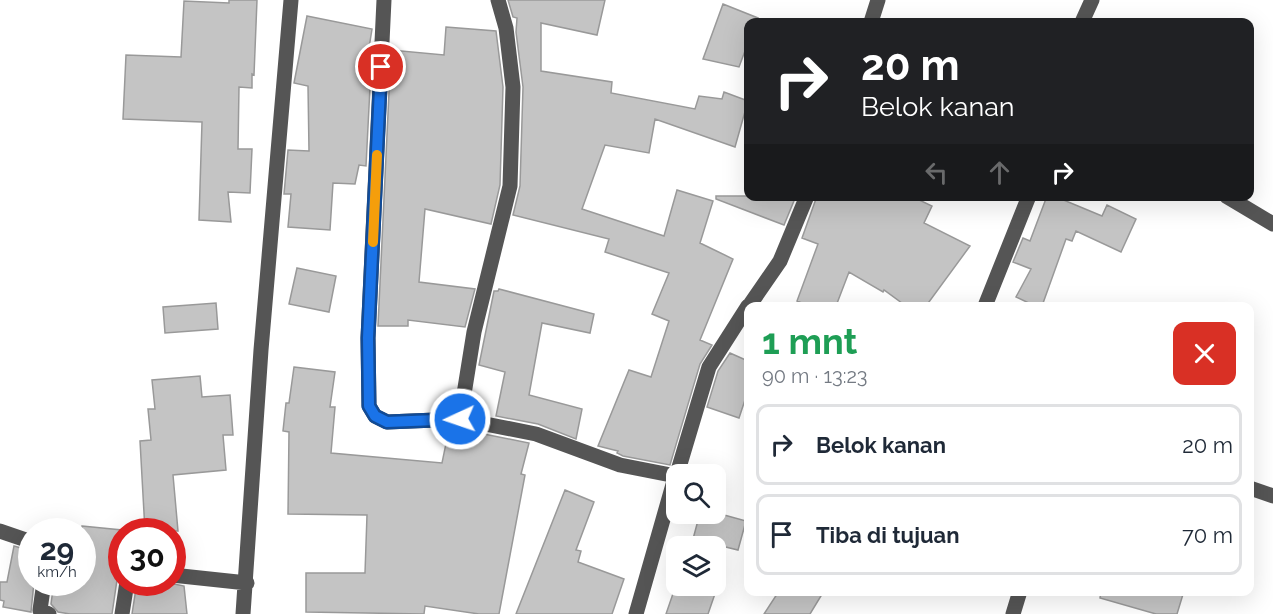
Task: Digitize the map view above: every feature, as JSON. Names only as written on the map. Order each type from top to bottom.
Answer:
[{"type":"street","points":[[243,614],[247,583],[261,350],[291,0]]},
{"type":"street","points":[[384,0],[368,338],[369,406],[375,416],[387,422],[460,419],[536,434],[620,465],[666,473]]},
{"type":"street","points":[[460,419],[474,332],[510,186],[513,87],[506,28],[498,0]]},
{"type":"street","points":[[872,18],[878,0]]},
{"type":"street","points":[[1085,18],[1091,8],[1092,0]]},
{"type":"street","points":[[752,302],[780,261],[805,201]]},
{"type":"street","points":[[987,302],[1027,201]]},
{"type":"street","points":[[1234,201],[1273,224]]},
{"type":"street","points":[[679,464],[709,367],[744,314]]},
{"type":"street","points":[[1254,489],[1273,496]]},
{"type":"street","points":[[636,614],[666,510]]},
{"type":"street","points":[[0,531],[18,537]]},
{"type":"street","points":[[186,576],[247,583]]},
{"type":"street","points":[[42,596],[40,610],[49,614]]},
{"type":"street","points":[[122,614],[125,596]]},
{"type":"street","points":[[1013,614],[1018,596]]},
{"type":"building","points":[[229,0],[257,0],[252,88],[239,87],[238,149],[252,149],[250,193],[228,192],[231,222],[199,220],[202,122],[123,119],[126,55],[181,57],[184,1],[229,3]]},
{"type":"building","points":[[508,0],[605,0],[597,35],[541,23],[541,71],[612,82],[611,93],[695,109],[699,96],[722,99],[724,92],[744,100],[744,115],[735,147],[655,119],[649,153],[605,145],[582,209],[664,236],[677,190],[713,201],[700,243],[733,259],[700,340],[712,345],[700,364],[670,464],[623,456],[617,453],[618,451],[598,446],[629,370],[651,377],[669,321],[652,314],[669,273],[605,252],[609,239],[513,215],[520,186],[523,87],[516,32],[517,18],[513,17]]},
{"type":"building","points":[[723,4],[758,18],[744,18],[744,54],[739,67],[703,59]]},
{"type":"building","points":[[307,16],[372,29],[369,48],[372,48],[366,166],[359,165],[355,184],[333,183],[330,230],[288,227],[291,194],[284,194],[288,150],[309,151],[308,86],[294,83]]},
{"type":"building","points":[[446,27],[496,31],[503,87],[500,185],[491,224],[425,209],[419,282],[475,289],[465,327],[408,320],[408,326],[378,326],[391,50],[444,55]]},
{"type":"building","points":[[716,196],[744,196],[744,201],[794,201],[784,225],[716,199]]},
{"type":"building","points":[[815,201],[922,201],[932,206],[924,223],[970,246],[929,302],[900,302],[884,290],[883,292],[849,272],[838,302],[799,302],[797,301],[818,244],[802,238]]},
{"type":"building","points":[[1045,201],[1066,201],[1102,216],[1107,205],[1136,219],[1121,252],[1076,231],[1072,241],[1066,239],[1043,302],[1027,302],[1016,297],[1031,269],[1013,262],[1023,238],[1030,241]]},
{"type":"building","points":[[297,268],[336,276],[329,312],[289,304]]},
{"type":"building","points":[[499,289],[594,314],[590,333],[542,323],[529,395],[582,409],[576,439],[538,424],[496,416],[505,372],[479,365],[494,291]]},
{"type":"building","points":[[216,303],[218,329],[165,333],[163,307]]},
{"type":"building","points":[[730,353],[744,359],[744,403],[739,418],[707,407],[718,371]]},
{"type":"building","points":[[294,367],[335,372],[330,407],[335,407],[331,453],[442,463],[449,429],[529,443],[521,474],[525,475],[499,614],[479,614],[425,606],[424,614],[306,612],[306,573],[365,573],[367,515],[288,514],[289,432],[283,431]]},
{"type":"building","points":[[200,376],[202,397],[230,395],[233,435],[223,435],[226,470],[173,475],[177,518],[144,518],[140,441],[151,440],[148,409],[155,409],[152,380]]},
{"type":"building","points":[[565,490],[594,502],[576,550],[581,551],[578,562],[624,579],[612,614],[516,614]]},
{"type":"building","points":[[726,515],[744,520],[738,550],[726,547],[726,536],[694,536],[697,524],[726,524]]},
{"type":"building","points":[[96,527],[108,529],[108,596],[115,596],[112,614],[70,614],[58,612],[51,604],[52,596],[96,596]]},
{"type":"building","points":[[14,546],[18,547],[18,596],[33,596],[31,612],[3,607],[4,601],[0,600],[0,582],[7,582]]},
{"type":"building","points":[[135,596],[185,596],[187,614],[132,614]]},
{"type":"building","points":[[672,596],[714,596],[708,614],[666,614]]},
{"type":"building","points":[[776,596],[821,596],[810,614],[764,614]]},
{"type":"building","points":[[1100,596],[1182,596],[1177,614],[1156,614],[1100,598]]},
{"type":"slow traffic","points":[[373,242],[377,155]]},
{"type":"route","points":[[381,67],[368,338],[369,406],[375,416],[387,422],[460,419]]}]
